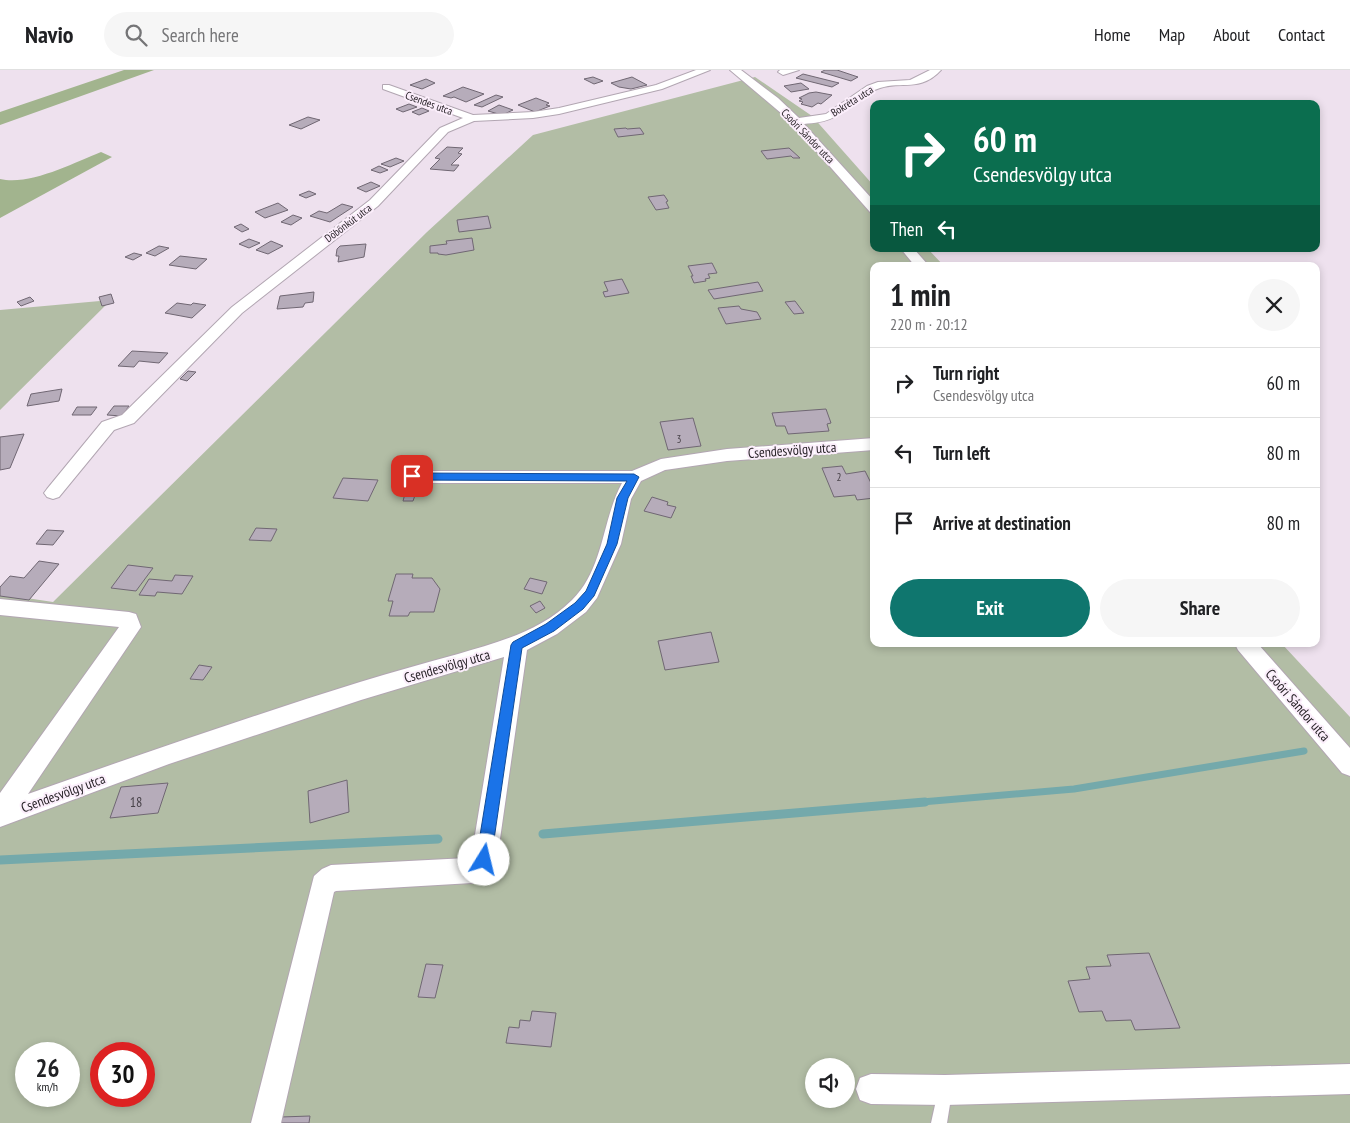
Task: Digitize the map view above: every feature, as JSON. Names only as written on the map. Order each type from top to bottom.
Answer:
[{"type":"street","name":"Döbönkút utca","points":[[53,493],[108,426],[128,419],[237,310],[374,204],[444,130],[472,118],[533,116],[559,111],[659,87],[706,70]]},
{"type":"street","name":"Csoóri Sándor utca","points":[[735,70],[794,121],[835,163],[870,204]]},
{"type":"street","points":[[783,72],[794,70]]},
{"type":"street","name":"Bokréta utca","points":[[794,121],[829,116],[870,88],[881,84],[911,83],[926,77],[936,70]]},
{"type":"street","name":"Csendes utca","points":[[386,87],[472,118]]},
{"type":"street","points":[[910,252],[918,262]]},
{"type":"street","name":"Csendesvölgy utca","points":[[0,814],[169,754],[361,691],[517,645],[550,628],[579,606],[590,593],[612,544],[622,498],[634,477],[661,465],[727,455],[870,444]]},
{"type":"street","points":[[412,476],[634,477]]},
{"type":"street","points":[[0,607],[129,620],[131,627],[0,814]]},
{"type":"street","points":[[266,1123],[323,885],[331,878],[472,870],[484,860],[517,645]]},
{"type":"street","name":"Csoóri Sándor utca","points":[[1248,647],[1350,765]]},
{"type":"street","points":[[871,1090],[945,1090],[1350,1079]]},
{"type":"lane","points":[[939,1123],[945,1090]]},
{"type":"green space","points":[[124,70],[154,70],[0,125],[0,112]]},
{"type":"green space","points":[[755,77],[812,116],[870,181],[870,252],[931,252],[940,262],[870,262],[870,647],[1285,647],[1350,717],[1350,1123],[0,1123],[0,594],[53,602],[427,232],[533,135]]},
{"type":"green space","points":[[101,152],[112,157],[0,218],[0,179],[12,180],[38,176]]},
{"type":"green space","points":[[111,300],[0,410],[0,310]]},
{"type":"building","points":[[837,70],[858,77],[851,81],[821,72]]},
{"type":"building","points":[[803,74],[839,83],[832,87],[796,78]]},
{"type":"building","points":[[593,77],[603,81],[594,84],[584,79]]},
{"type":"building","points":[[632,77],[647,85],[631,89],[619,87],[611,83]]},
{"type":"building","points":[[426,79],[435,83],[422,89],[410,85]]},
{"type":"building","points":[[801,83],[809,89],[791,92],[784,86]]},
{"type":"building","points":[[463,87],[484,94],[466,102],[454,97],[443,96]]},
{"type":"building","points":[[816,92],[832,95],[821,104],[818,103],[812,107],[801,104],[803,102],[799,101],[802,99],[799,98]]},
{"type":"building","points":[[496,95],[503,97],[482,107],[474,105]]},
{"type":"building","points":[[536,98],[549,103],[546,105],[550,106],[535,112],[518,105]]},
{"type":"building","points":[[409,104],[417,107],[403,112],[396,109]]},
{"type":"building","points":[[499,105],[513,110],[502,115],[488,111]]},
{"type":"building","points":[[422,108],[429,111],[419,115],[412,112]]},
{"type":"building","points":[[308,117],[320,120],[301,129],[289,125]]},
{"type":"building","points":[[640,128],[644,134],[618,137],[614,129]]},
{"type":"building","points":[[447,147],[463,148],[458,153],[462,154],[451,165],[459,165],[454,171],[430,169],[440,159],[435,158]]},
{"type":"building","points":[[789,148],[800,158],[793,158],[791,156],[767,159],[761,151]]},
{"type":"building","points":[[396,158],[404,161],[390,167],[381,164]]},
{"type":"building","points":[[379,166],[388,170],[380,173],[371,170]]},
{"type":"building","points":[[371,182],[380,186],[366,192],[357,188]]},
{"type":"building","points":[[309,191],[316,194],[306,198],[299,195]]},
{"type":"building","points":[[664,195],[668,201],[666,202],[669,208],[656,210],[648,197]]},
{"type":"building","points":[[278,203],[288,210],[265,218],[255,212]]},
{"type":"building","points":[[342,204],[353,207],[330,222],[310,216],[319,211],[327,213]]},
{"type":"building","points":[[293,215],[302,218],[291,225],[281,222]]},
{"type":"building","points":[[488,216],[491,228],[459,232],[457,220]]},
{"type":"building","points":[[241,224],[249,229],[242,232],[234,227]]},
{"type":"building","points":[[472,238],[474,250],[446,255],[430,253],[430,246],[447,244],[446,241]]},
{"type":"building","points":[[249,239],[260,243],[249,248],[239,244]]},
{"type":"building","points":[[271,241],[283,246],[268,254],[256,250]]},
{"type":"building","points":[[366,244],[364,257],[338,262],[339,256],[336,256],[337,249],[340,246]]},
{"type":"building","points":[[159,246],[169,248],[155,256],[146,253]]},
{"type":"building","points":[[134,253],[142,255],[133,260],[125,257]]},
{"type":"building","points":[[180,256],[207,259],[196,269],[169,265]]},
{"type":"building","points":[[712,263],[717,273],[708,274],[710,278],[705,279],[706,281],[694,283],[688,266]]},
{"type":"building","points":[[622,279],[629,293],[605,297],[603,292],[608,291],[604,282]]},
{"type":"building","points":[[758,282],[763,291],[714,299],[708,290]]},
{"type":"building","points":[[314,292],[313,302],[305,303],[303,307],[277,309],[280,296]]},
{"type":"building","points":[[111,294],[114,303],[102,306],[99,297]]},
{"type":"building","points":[[30,297],[34,301],[21,306],[17,302]]},
{"type":"building","points":[[795,301],[804,313],[794,314],[785,302]]},
{"type":"building","points":[[177,303],[206,305],[192,318],[165,313]]},
{"type":"building","points":[[739,306],[741,309],[757,312],[761,319],[726,324],[718,308]]},
{"type":"building","points":[[132,351],[168,353],[159,363],[139,361],[134,367],[118,366]]},
{"type":"building","points":[[188,371],[196,372],[187,381],[180,379]]},
{"type":"building","points":[[62,389],[59,401],[27,406],[31,394]]},
{"type":"building","points":[[114,406],[129,406],[122,416],[107,415]]},
{"type":"building","points":[[77,407],[97,407],[91,415],[72,415]]},
{"type":"building","points":[[826,409],[831,423],[827,424],[829,431],[788,434],[785,426],[776,426],[772,413]]},
{"type":"building","points":[[693,418],[701,446],[668,450],[660,422]]},
{"type":"building","points":[[24,434],[10,468],[0,470],[0,437]]},
{"type":"building","points":[[842,466],[846,474],[865,471],[870,481],[870,498],[857,500],[855,495],[834,497],[822,468]]},
{"type":"building","points":[[343,478],[378,480],[368,501],[333,498]]},
{"type":"building","points":[[408,483],[419,484],[413,501],[403,501]]},
{"type":"building","points":[[652,497],[668,502],[667,505],[676,507],[671,518],[644,511]]},
{"type":"building","points":[[256,528],[277,529],[271,541],[249,540]]},
{"type":"building","points":[[47,530],[64,531],[53,545],[36,544]]},
{"type":"building","points":[[39,561],[59,564],[29,600],[0,596],[0,587],[10,576],[24,578]]},
{"type":"building","points":[[128,565],[153,568],[136,591],[111,588]]},
{"type":"building","points":[[396,574],[413,574],[412,578],[432,578],[440,589],[434,612],[410,612],[408,616],[389,616],[393,601],[388,601]]},
{"type":"building","points":[[175,575],[193,576],[182,594],[157,592],[155,596],[139,595],[149,579],[172,581]]},
{"type":"building","points":[[530,578],[547,582],[542,594],[524,589]]},
{"type":"building","points":[[540,601],[545,608],[536,613],[530,606]]},
{"type":"building","points":[[711,632],[719,662],[665,670],[658,641]]},
{"type":"building","points":[[199,665],[212,667],[203,680],[190,679]]},
{"type":"building","points":[[347,780],[349,812],[310,823],[308,791]]},
{"type":"building","points":[[168,783],[158,813],[110,818],[121,787]]},
{"type":"building","points":[[1149,953],[1180,1028],[1135,1030],[1131,1020],[1106,1021],[1102,1011],[1079,1012],[1068,981],[1090,979],[1086,967],[1111,966],[1107,955]]},
{"type":"building","points":[[426,964],[443,965],[435,998],[418,997]]},
{"type":"building","points":[[532,1011],[556,1013],[551,1047],[506,1043],[509,1027],[519,1028],[520,1020],[530,1021]]},
{"type":"building","points":[[310,1116],[309,1123],[279,1123],[281,1117]]},
{"type":"waterway","points":[[910,803],[1074,789],[1304,751]]},
{"type":"waterway","points":[[543,834],[925,802]]},
{"type":"waterway","points":[[0,860],[438,839]]},
{"type":"route","points":[[412,476],[634,477],[622,498],[612,544],[590,593],[579,606],[550,628],[517,645],[484,860]]}]
